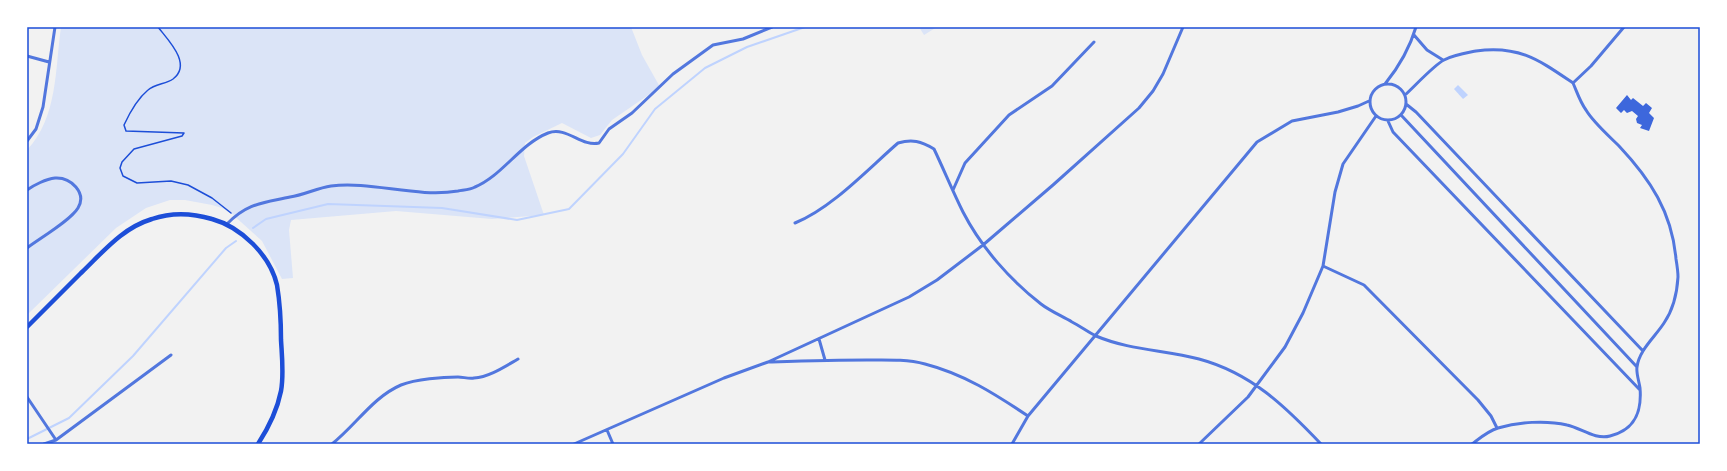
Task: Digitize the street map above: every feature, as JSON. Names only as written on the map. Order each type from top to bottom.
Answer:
[{"type":"main road","points":[[27,327],[117,238],[142,222],[164,215],[189,214],[201,215],[227,224],[250,241],[264,258],[274,276],[279,297],[283,365],[281,390],[273,419],[258,444]]},
{"type":"street","points":[[27,141],[36,129],[41,117],[55,27]]},
{"type":"street","points":[[227,224],[245,208],[331,186],[356,186],[434,193],[475,188],[488,180],[528,145],[549,133],[559,131],[593,144],[599,143],[609,129],[632,113],[673,74],[713,45],[744,38],[772,27]]},
{"type":"street","points":[[574,444],[724,378],[768,362],[819,339],[909,297],[937,280],[983,245],[1053,185],[1146,100],[1163,74],[1183,27]]},
{"type":"street","points":[[1012,444],[1028,416],[1257,142],[1292,121],[1338,112],[1358,106],[1369,100],[1374,89],[1385,84],[1394,74],[1414,35],[1416,27]]},
{"type":"street","points":[[1573,83],[1624,27]]},
{"type":"street","points":[[1414,35],[1427,50],[1443,60]]},
{"type":"street","points":[[953,190],[965,162],[1009,115],[1052,86],[1094,42]]},
{"type":"street","points":[[1405,95],[1443,60],[1470,52],[1494,49],[1519,52],[1544,63],[1573,83],[1586,112],[1639,167],[1654,190],[1668,218],[1675,243],[1678,277],[1672,308],[1664,324],[1643,351],[1637,367],[1641,402],[1639,412],[1631,425],[1620,433],[1608,437],[1597,436],[1567,425],[1547,423],[1522,424],[1497,428],[1482,436],[1472,444]]},
{"type":"street","points":[[27,56],[49,62]]},
{"type":"street","points":[[1369,100],[1372,112],[1376,116],[1388,121],[1401,115],[1406,104],[1405,95],[1397,86],[1385,84]]},
{"type":"street","points":[[1406,104],[1416,112],[1643,351]]},
{"type":"street","points":[[1401,115],[1637,367]]},
{"type":"street","points":[[1199,444],[1248,397],[1285,347],[1303,313],[1323,266],[1335,192],[1343,164],[1376,116]]},
{"type":"street","points":[[1388,121],[1393,132],[1640,390]]},
{"type":"street","points":[[795,222],[811,217],[898,143],[908,140],[918,140],[934,149],[963,212],[983,245],[1007,272],[1041,304],[1095,336],[1129,347],[1198,359],[1225,368],[1257,386],[1289,410],[1321,444]]},
{"type":"street","points":[[27,190],[56,178],[66,179],[75,186],[80,194],[80,203],[73,214],[27,248]]},
{"type":"street","points":[[1323,266],[1364,284],[1478,400],[1491,416],[1497,428]]},
{"type":"street","points":[[819,339],[825,360]]},
{"type":"street","points":[[44,444],[56,440],[171,355]]},
{"type":"street","points":[[332,444],[383,395],[402,384],[430,379],[481,377],[488,375],[518,359]]},
{"type":"street","points":[[768,362],[901,360],[924,364],[972,381],[994,393],[1028,416]]},
{"type":"street","points":[[27,397],[56,440]]},
{"type":"street","points":[[607,430],[613,444]]},
{"type":"path","points":[[158,27],[176,50],[181,64],[178,74],[172,80],[149,90],[129,113],[124,125],[126,131],[184,133],[182,136],[134,149],[122,162],[120,168],[123,176],[136,183],[171,181],[188,185],[212,198],[232,214]]},
{"type":"shaded area","points":[[61,27],[631,27],[642,55],[660,87],[612,120],[600,135],[591,138],[562,123],[533,137],[525,143],[524,156],[544,215],[492,219],[396,211],[291,220],[289,230],[293,278],[282,279],[262,241],[232,214],[222,208],[212,205],[185,200],[170,200],[146,208],[116,228],[27,315],[27,150],[45,123],[50,108],[56,76]]},
{"type":"shaded area","points":[[919,27],[937,27],[924,35]]},
{"type":"water","points":[[1458,85],[1468,95],[1463,99],[1454,89]]},
{"type":"building","points":[[1627,95],[1631,100],[1633,98],[1643,106],[1646,103],[1652,108],[1649,113],[1654,118],[1649,131],[1640,128],[1642,125],[1637,123],[1636,119],[1638,116],[1632,111],[1627,113],[1624,110],[1621,113],[1616,108]]},
{"type":"waterway","points":[[253,228],[266,219],[328,204],[442,208],[517,220],[569,209],[623,154],[655,109],[705,68],[747,47],[805,27]]},
{"type":"waterway","points":[[27,439],[69,418],[133,356],[226,248],[236,241]]}]
